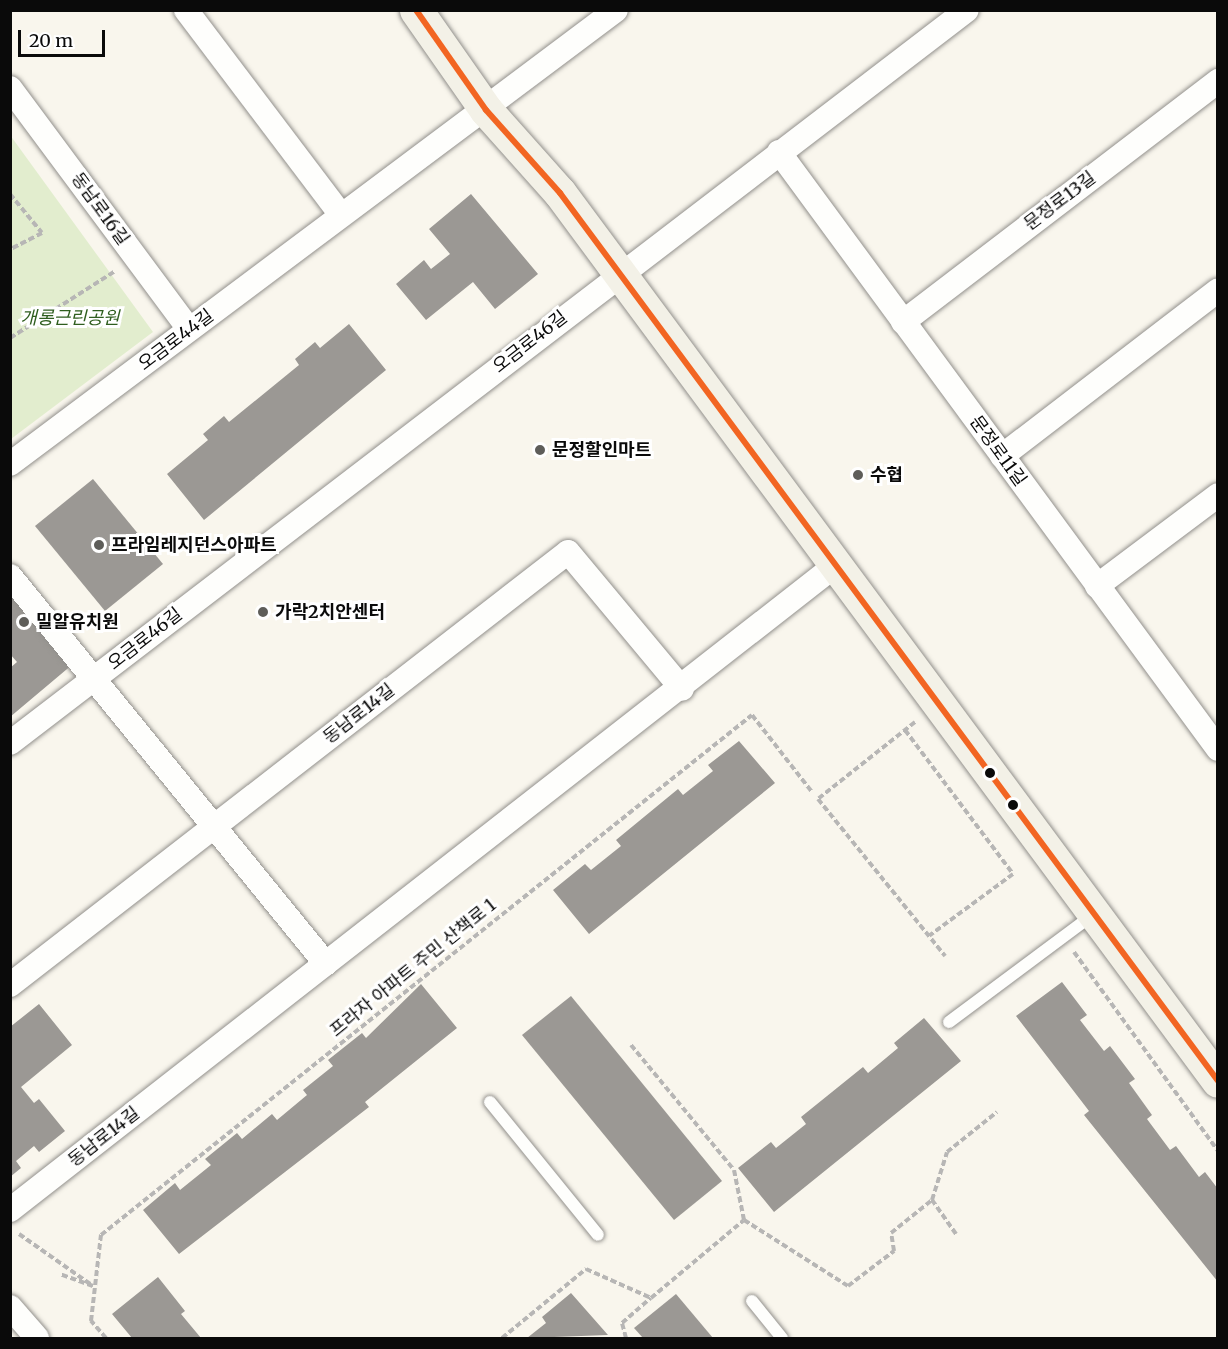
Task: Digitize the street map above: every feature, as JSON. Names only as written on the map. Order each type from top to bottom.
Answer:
[{"type":"street","points":[[186,10],[341,215]]},
{"type":"street","points":[[416,10],[486,110],[560,192],[1218,1081]]},
{"type":"street","name":"오금로44길","points":[[10,464],[341,215],[486,110],[616,10]]},
{"type":"street","name":"오금로46길","points":[[10,743],[619,274],[967,10]]},
{"type":"street","name":"문정로13길","points":[[903,322],[1218,81]]},
{"type":"street","name":"동남로16길","points":[[10,88],[189,329]]},
{"type":"street","name":"문정로11길","points":[[779,152],[1097,586],[1209,720],[1218,749]]},
{"type":"street","points":[[1002,456],[1218,290]]},
{"type":"street","points":[[1097,586],[1218,495]]},
{"type":"street","name":"동남로14길","points":[[10,985],[568,552],[682,689]]},
{"type":"street","name":"동남로14길","points":[[10,1210],[682,689],[837,564]]},
{"type":"street","name":"오금로46길","points":[[10,576],[326,964]]},
{"type":"street","points":[[10,1307],[37,1338]]},
{"type":"lane","points":[[949,1022],[1095,914]]},
{"type":"lane","points":[[490,1102],[598,1235]]},
{"type":"lane","points":[[752,1301],[782,1338]]},
{"type":"path","points":[[10,194],[42,232],[10,249]]},
{"type":"path","points":[[10,338],[136,258]]},
{"type":"path","points":[[940,704],[818,799],[945,956]]},
{"type":"path","name":"프라자 아파트 주민 산책로 1","points":[[106,1338],[91,1321],[93,1286],[101,1235],[752,715],[812,792]]},
{"type":"path","points":[[905,730],[1013,874],[929,936]]},
{"type":"path","points":[[1063,937],[1218,1151]]},
{"type":"path","points":[[631,1045],[734,1170],[744,1220],[848,1286],[894,1251],[891,1233],[932,1200],[947,1152],[997,1112]]},
{"type":"path","points":[[932,1200],[956,1234]]},
{"type":"path","points":[[626,1338],[622,1323],[744,1220]]},
{"type":"path","points":[[10,1228],[93,1286]]},
{"type":"path","points":[[502,1338],[586,1269],[651,1298]]},
{"type":"path","points":[[60,1274],[93,1286]]},
{"type":"green space","name":"개롱근린공원","points":[[10,135],[153,332],[11,439],[10,439]]},
{"type":"building","points":[[471,194],[538,274],[495,309],[473,282],[426,320],[396,284],[424,260],[431,269],[450,254],[429,229]]},
{"type":"building","points":[[349,324],[386,370],[204,520],[167,474],[208,440],[203,434],[224,416],[229,422],[299,365],[295,359],[315,342],[320,348]]},
{"type":"building","name":"프라임레지던스아파트","points":[[93,479],[163,564],[105,611],[35,526]]},
{"type":"building","name":"밀알유치원","points":[[10,589],[73,664],[10,717],[10,668],[17,662],[10,654]]},
{"type":"building","points":[[739,741],[775,783],[589,934],[553,890],[585,864],[591,870],[621,846],[616,840],[678,789],[683,795],[713,771],[708,765]]},
{"type":"building","points":[[1062,982],[1087,1015],[1080,1020],[1104,1051],[1110,1046],[1135,1079],[1129,1083],[1152,1115],[1147,1119],[1170,1150],[1176,1146],[1199,1177],[1205,1172],[1218,1189],[1218,1282],[1084,1115],[1089,1111],[1016,1016]]},
{"type":"building","points":[[421,984],[457,1028],[365,1102],[369,1107],[179,1254],[143,1210],[175,1183],[180,1190],[211,1165],[205,1159],[237,1133],[242,1139],[272,1114],[277,1120],[307,1095],[303,1090],[333,1066],[328,1060],[362,1033],[366,1038]]},
{"type":"building","points":[[571,996],[722,1181],[674,1220],[522,1035]]},
{"type":"building","points":[[39,1004],[72,1045],[21,1087],[34,1103],[39,1099],[65,1131],[39,1152],[34,1146],[16,1161],[21,1168],[10,1177],[10,1027]]},
{"type":"building","points":[[924,1018],[961,1061],[774,1212],[738,1168],[771,1142],[776,1148],[806,1124],[801,1117],[863,1067],[868,1073],[898,1048],[894,1043]]},
{"type":"building","points":[[158,1277],[185,1311],[181,1314],[201,1338],[132,1338],[112,1314]]},
{"type":"building","points":[[571,1293],[608,1335],[527,1338],[546,1323],[542,1317]]},
{"type":"building","points":[[676,1294],[713,1338],[643,1338],[634,1328]]},
{"type":"transit line","points":[[416,10],[486,110],[560,193],[1218,1081]]},
{"type":"place","name":"문정할인마트","points":[[540,450]]},
{"type":"place","name":"수협","points":[[858,475]]},
{"type":"place","name":"프라임레지던스아파트","points":[[99,545]]},
{"type":"place","name":"가락2치안센터","points":[[263,612]]},
{"type":"place","name":"밀알유치원","points":[[24,622]]}]
